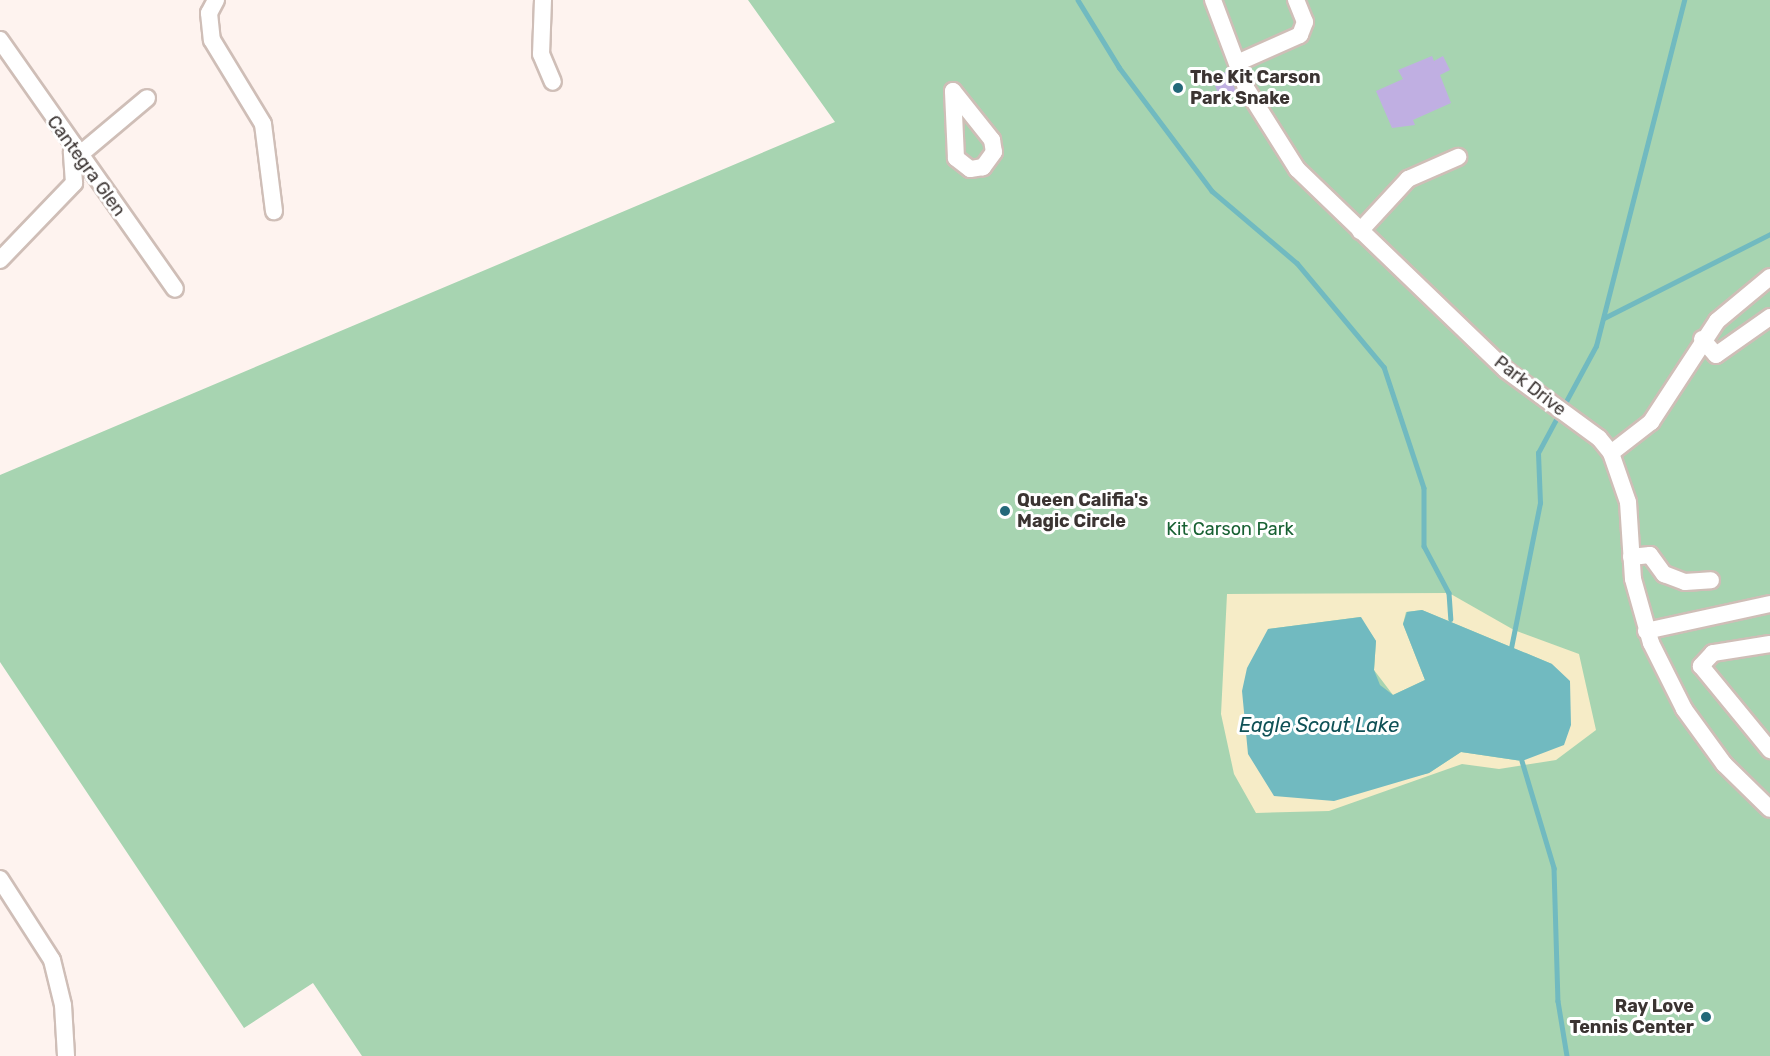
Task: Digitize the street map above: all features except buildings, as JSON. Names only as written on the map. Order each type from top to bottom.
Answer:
[{"type":"street","points":[[216,0],[209,13],[212,40],[263,124],[274,211]]},
{"type":"street","points":[[543,0],[541,54],[553,82]]},
{"type":"street","name":"Park Drive","points":[[1213,0],[1237,63],[1285,154],[1360,231],[1506,370],[1611,453]]},
{"type":"street","points":[[1237,63],[1300,35],[1305,22],[1296,0]]},
{"type":"street","name":"Cantegra Glen","points":[[0,40],[61,132],[175,289]]},
{"type":"street","points":[[78,156],[147,98]]},
{"type":"street","points":[[0,260],[74,183],[76,157],[61,132]]},
{"type":"street","points":[[1360,231],[1413,175],[1458,157]]},
{"type":"street","points":[[1768,804],[1684,709],[1646,630],[1631,557],[1628,502],[1611,453],[1652,422],[1702,339],[1734,304],[1770,277]]},
{"type":"street","points":[[1702,339],[1716,355],[1770,317]]},
{"type":"street","points":[[1631,557],[1650,555],[1664,574],[1685,582],[1711,580]]},
{"type":"street","points":[[1646,630],[1770,604]]},
{"type":"street","points":[[1770,644],[1713,653],[1701,666],[1770,750]]},
{"type":"street","points":[[0,879],[52,960],[63,1005],[66,1056]]},
{"type":"green space","name":"Kit Carson Park","points":[[748,0],[1770,0],[1770,1056],[362,1056],[313,983],[244,1028],[0,662],[0,475],[835,122]]},
{"type":"sand","points":[[1449,593],[1514,630],[1579,654],[1596,730],[1556,760],[1499,769],[1462,764],[1329,811],[1256,813],[1234,774],[1221,714],[1227,594]],"holes":[[[1422,610],[1552,664],[1522,761],[1461,752],[1429,773],[1385,783],[1268,629],[1360,617],[1376,641],[1374,670],[1393,695],[1425,680],[1403,624],[1406,612]]]},
{"type":"water","name":"Eagle Scout Lake","points":[[1422,610],[1552,664],[1570,681],[1571,725],[1564,745],[1522,761],[1461,752],[1429,773],[1334,801],[1274,796],[1248,754],[1242,691],[1247,668],[1268,629],[1361,617],[1376,641],[1374,670],[1380,685],[1393,695],[1425,680],[1403,624],[1407,612]]},
{"type":"waterway","points":[[1078,0],[1119,67],[1212,191],[1297,263],[1384,367],[1424,488],[1424,546],[1449,593],[1451,619]]},
{"type":"waterway","points":[[1563,407],[1596,346],[1684,0]]},
{"type":"waterway","points":[[1604,318],[1770,234]]},
{"type":"waterway","points":[[1511,648],[1540,503],[1538,453],[1559,414]]},
{"type":"waterway","points":[[1522,761],[1554,868],[1558,1001],[1567,1056]]},
{"type":"place","name":"The Kit Carson Park Snake","points":[[1178,88]]},
{"type":"place","name":"Queen Califia's Magic Circle","points":[[1005,511]]},
{"type":"place","name":"Ray Love Tennis Center","points":[[1706,1017]]}]
